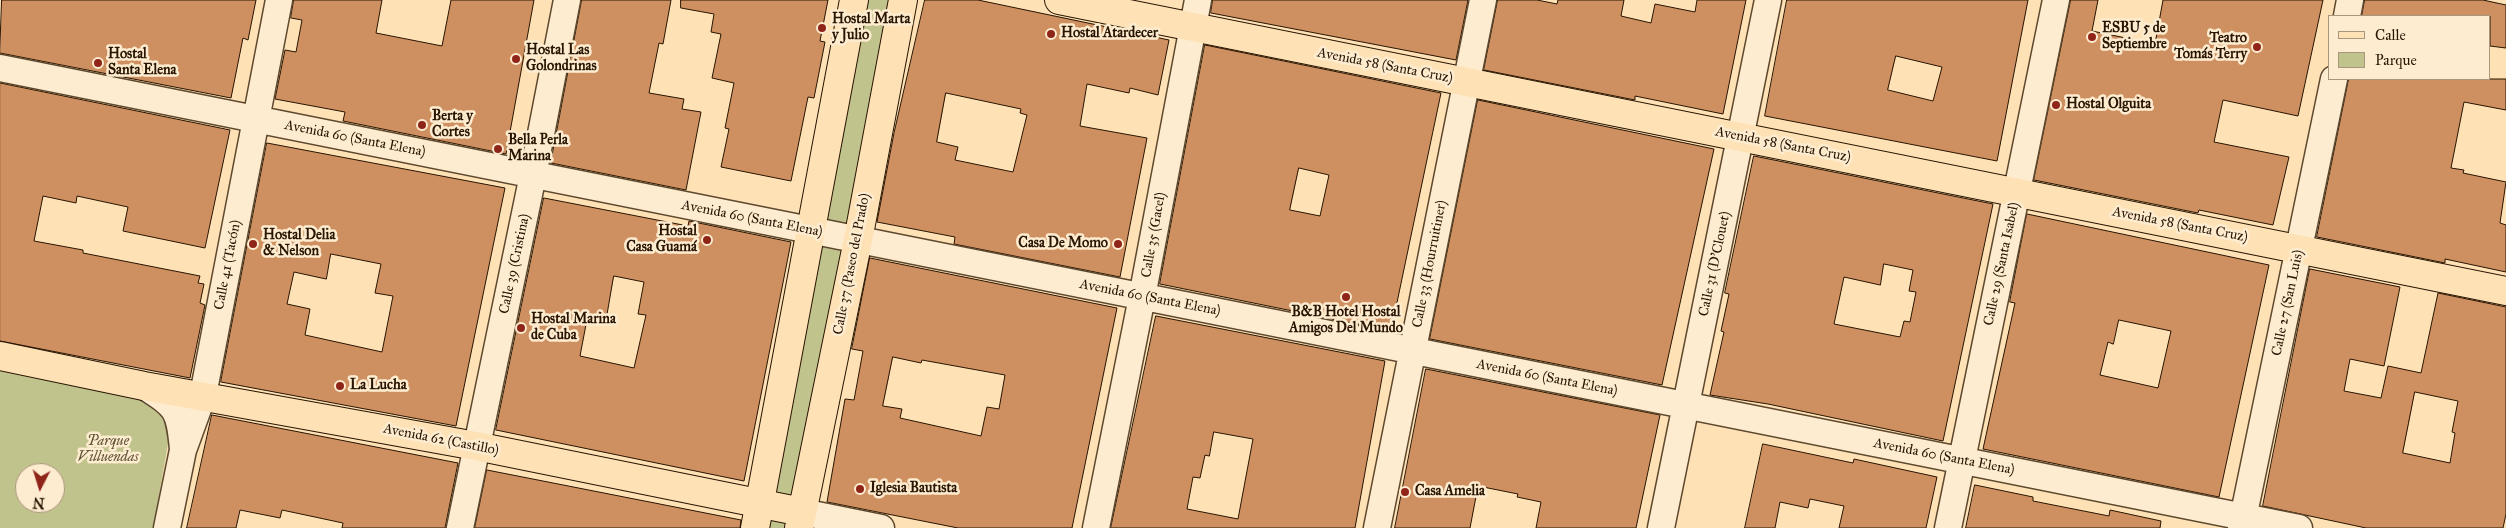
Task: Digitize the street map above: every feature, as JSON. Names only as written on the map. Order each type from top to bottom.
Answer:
[{"type":"main road","points":[[758,516],[854,0]]},
{"type":"main road","name":"Calle 37 (Paseo del Prado)","points":[[801,520],[858,240],[903,0]]},
{"type":"main road","name":"Avenida 58 (Santa Cruz)","points":[[1059,0],[2506,291]]},
{"type":"main road","name":"Avenida 62 (Castillo)","points":[[0,356],[144,386],[203,395],[476,446],[758,516],[801,520]]},
{"type":"street","name":"Calle 41 (Tacón)","points":[[167,528],[183,450],[203,395],[279,0]]},
{"type":"street","name":"Calle 39 (Cristina)","points":[[460,528],[534,175],[567,0]]},
{"type":"street","name":"Calle 35 (Gacel)","points":[[1096,528],[1198,0]]},
{"type":"street","name":"Calle 33 (Hourruitiner)","points":[[1377,528],[1483,0]]},
{"type":"street","name":"Calle 31 (D'Clouet)","points":[[1661,528],[1768,0]]},
{"type":"street","name":"Calle 29 (Santa Isabel)","points":[[1948,528],[2056,0]]},
{"type":"street","points":[[2347,15],[2350,0]]},
{"type":"street","name":"Avenida 60 (Santa Elena)","points":[[0,68],[1962,460],[2242,522],[2299,528]]},
{"type":"street","name":"Calle 27 (San Luis)","points":[[2242,522],[2334,80]]},
{"type":"street","points":[[144,386],[171,403],[180,422],[183,450]]},
{"type":"street","name":"Avenida 62 (Castillo)","points":[[801,520],[881,528]]},
{"type":"green space","points":[[863,0],[894,0],[790,528],[762,528]]},
{"type":"green space","name":"Parque Villuendas","points":[[0,367],[140,397],[162,412],[168,424],[169,438],[153,528],[0,528]]},
{"type":"building","points":[[2,0],[256,0],[248,40],[243,38],[231,98],[0,53]]},
{"type":"building","points":[[294,0],[382,0],[376,33],[442,46],[451,0],[534,0],[506,154],[343,121],[345,112],[275,99],[285,50],[296,52],[302,20],[291,18]]},
{"type":"building","points":[[582,0],[671,0],[663,44],[659,43],[649,93],[684,99],[682,109],[701,112],[686,190],[551,163]]},
{"type":"building","points":[[681,0],[828,0],[820,41],[825,42],[814,98],[808,97],[791,181],[721,167],[729,129],[725,128],[734,83],[712,78],[721,34],[711,32],[714,14],[681,8]]},
{"type":"building","points":[[925,0],[978,0],[1169,40],[1158,95],[1130,88],[1129,93],[1087,84],[1080,126],[1147,138],[1120,277],[954,244],[955,237],[877,222],[894,133]],"holes":[[[946,93],[1021,109],[1020,113],[1027,115],[1013,172],[955,160],[958,147],[937,142]]]},
{"type":"building","points":[[1213,0],[1468,0],[1456,60],[1211,13]]},
{"type":"building","points":[[1498,0],[1537,0],[1557,4],[1558,0],[1624,0],[1621,16],[1651,23],[1655,4],[1695,12],[1697,0],[1746,0],[1723,114],[1635,96],[1635,100],[1484,70]]},
{"type":"building","points":[[1787,0],[2028,0],[1997,161],[1765,116]],"holes":[[[1896,56],[1942,67],[1933,101],[1888,90]]]},
{"type":"building","points":[[2071,0],[2098,0],[2092,31],[2155,44],[2163,0],[2323,0],[2298,116],[2223,100],[2214,142],[2289,157],[2273,225],[2199,210],[2198,213],[2034,180]]},
{"type":"building","points":[[2365,0],[2483,0],[2506,5],[2506,48],[2491,46],[2491,15],[2362,15]]},
{"type":"building","points":[[1205,45],[1441,93],[1391,331],[1160,284]],"holes":[[[1299,168],[1329,175],[1320,216],[1290,210]]]},
{"type":"building","points":[[2506,79],[2506,110],[2464,102],[2451,168],[2464,170],[2463,173],[2506,182],[2500,223],[2506,225],[2506,272],[2445,259],[2445,263],[2317,237],[2349,80]]},
{"type":"building","points":[[0,83],[230,130],[205,248],[123,231],[128,207],[77,196],[76,203],[43,196],[34,241],[83,250],[83,253],[200,276],[198,283],[204,284],[200,303],[205,305],[190,378],[0,341]]},
{"type":"building","points":[[1478,100],[1714,149],[1662,385],[1430,339]]},
{"type":"building","points":[[267,143],[505,188],[456,426],[221,382]],"holes":[[[331,254],[381,264],[375,293],[393,296],[382,352],[305,335],[310,309],[287,304],[294,272],[326,279]]]},
{"type":"building","points":[[1754,156],[1993,204],[1943,441],[1768,404],[1710,395],[1724,332],[1721,331],[1729,294],[1725,293]],"holes":[[[1884,264],[1913,270],[1909,291],[1916,292],[1910,322],[1904,321],[1900,337],[1834,324],[1844,277],[1880,285]]]},
{"type":"building","points":[[544,198],[688,226],[689,221],[791,242],[744,481],[496,430]],"holes":[[[614,276],[644,282],[638,314],[646,315],[634,368],[580,356],[588,314],[606,318]]]},
{"type":"building","points":[[2027,214],[2269,265],[2219,497],[1983,449],[2015,303],[2010,302]],"holes":[[[2119,320],[2171,331],[2158,388],[2100,375],[2108,342],[2113,344]]]},
{"type":"building","points":[[870,258],[1117,308],[1072,528],[958,528],[827,502],[845,399],[854,400],[863,351],[852,349]],"holes":[[[893,357],[921,363],[922,360],[1005,375],[999,409],[987,407],[981,436],[900,418],[902,409],[883,406]]]},
{"type":"building","points":[[2310,269],[2400,287],[2384,366],[2350,359],[2344,391],[2381,398],[2388,366],[2421,373],[2438,293],[2506,307],[2506,514],[2503,528],[2366,528],[2263,506]],"holes":[[[2415,392],[2458,401],[2452,432],[2455,433],[2450,463],[2403,453]]]},
{"type":"building","points":[[1156,316],[1385,361],[1355,528],[1111,528]],"holes":[[[1214,432],[1253,439],[1238,519],[1187,509],[1193,477],[1200,478],[1205,455],[1209,456]]]},
{"type":"building","points":[[1426,369],[1660,415],[1636,528],[1536,528],[1541,502],[1517,497],[1518,494],[1478,486],[1470,528],[1395,528]]},
{"type":"building","points":[[212,415],[458,463],[445,528],[342,528],[343,523],[282,510],[280,518],[240,510],[236,528],[187,528]]},
{"type":"building","points":[[1763,444],[1853,463],[1854,459],[1937,477],[1926,528],[1839,528],[1844,506],[1810,499],[1808,508],[1780,502],[1775,528],[1745,528]]},
{"type":"building","points":[[487,470],[741,520],[740,528],[475,528]]},
{"type":"building","points":[[1975,485],[2033,497],[2033,501],[2109,516],[2110,510],[2161,521],[2160,528],[1966,528]]},
{"type":"place","name":"Hostal Marta y Julio","points":[[822,28]]},
{"type":"place","name":"Hostal Atardecer","points":[[1051,34]]},
{"type":"place","name":"ESBU 5 de Septiembre","points":[[2092,37]]},
{"type":"place","name":"Teatro Tomás Terry","points":[[2257,47]]},
{"type":"place","name":"Hostal Las Golondrinas","points":[[516,59]]},
{"type":"place","name":"Hostal Santa Elena","points":[[98,63]]},
{"type":"place","name":"Hostal Olguita","points":[[2056,105]]},
{"type":"place","name":"Berta y Cortes","points":[[422,125]]},
{"type":"place","name":"Bella Perla Marina","points":[[498,149]]},
{"type":"place","name":"Hostal Casa Guamá","points":[[707,240]]},
{"type":"place","name":"Hostal Delia & Nelson","points":[[253,244]]},
{"type":"place","name":"Casa De Momo","points":[[1118,244]]},
{"type":"place","name":"B&B Hotel Hostal Amigos Del Mundo","points":[[1346,297]]},
{"type":"place","name":"Hostal Marina de Cuba","points":[[521,328]]},
{"type":"place","name":"La Lucha","points":[[340,386]]},
{"type":"place","name":"Iglesia Bautista","points":[[860,489]]},
{"type":"place","name":"Casa Amelia","points":[[1405,492]]}]
